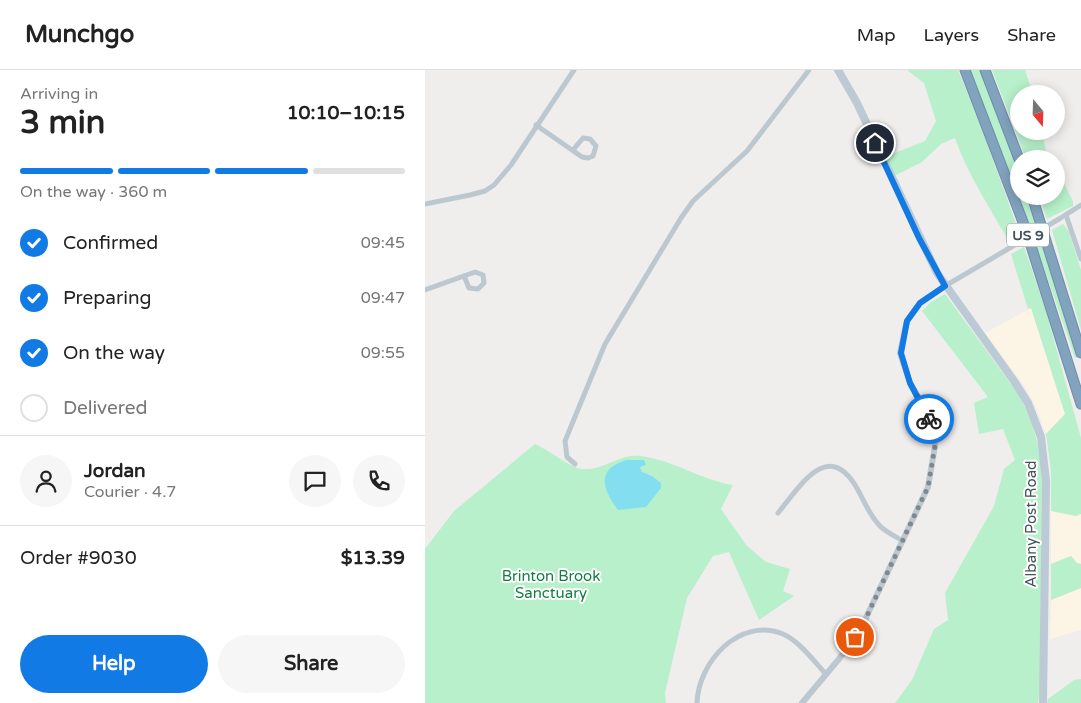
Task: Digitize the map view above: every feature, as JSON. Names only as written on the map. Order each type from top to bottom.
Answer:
[{"type":"highway","name":"US 9","points":[[965,70],[1026,230],[1081,404]]},
{"type":"highway","points":[[985,70],[1016,150]]},
{"type":"highway","name":"US 9","points":[[1035,205],[1081,353]]},
{"type":"main road","name":"Albany Post Road","points":[[838,70],[857,104],[919,238],[945,286],[1020,390],[1033,413],[1041,437],[1046,480],[1043,703]]},
{"type":"street","points":[[425,204],[470,196],[485,191],[494,185],[511,164],[574,70]]},
{"type":"street","points":[[575,464],[567,457],[565,442],[605,344],[626,308],[693,201],[747,151],[809,70]]},
{"type":"street","points":[[536,125],[582,157],[588,158],[595,154],[596,146],[590,139],[583,138],[573,150]]},
{"type":"street","points":[[802,703],[825,673],[839,659],[863,624],[928,487],[935,446],[928,416],[910,383],[902,363],[901,353],[907,321],[920,303],[945,286],[1081,205]]},
{"type":"street","points":[[1066,215],[1081,259]]},
{"type":"street","points":[[425,290],[463,276]]},
{"type":"street","points":[[777,513],[805,479],[819,468],[832,465],[846,472],[871,516],[881,527],[903,541]]},
{"type":"street","points":[[697,703],[703,676],[719,652],[739,635],[749,632],[771,631],[784,634],[798,645],[825,673]]},
{"type":"shaded area","points":[[1031,308],[1065,414],[1046,434],[1035,405],[1025,387],[985,333]]},
{"type":"shaded area","points":[[1051,511],[1076,516],[1081,514],[1081,564],[1077,563],[1071,556],[1051,564]]},
{"type":"shaded area","points":[[1081,588],[1081,630],[1050,639],[1051,600]]},
{"type":"green space","points":[[907,70],[958,70],[979,121],[1020,235],[1009,242],[973,178],[955,138],[941,144],[922,162],[894,176],[885,157],[925,141],[936,121],[924,83]]},
{"type":"green space","points":[[970,70],[982,70],[1012,150],[1010,150],[1010,173]]},
{"type":"green space","points":[[992,70],[1025,70],[1030,85],[1010,85],[1010,117]]},
{"type":"green space","points":[[1019,140],[1044,140],[1046,150],[1023,150]]},
{"type":"green space","points":[[1065,185],[1073,201],[1073,206],[1047,219],[1042,205],[1065,205]]},
{"type":"green space","points":[[1022,205],[1030,205],[1078,358],[1075,358]]},
{"type":"green space","points":[[1063,224],[1069,232],[1081,270],[1081,330],[1052,230]]},
{"type":"green space","points":[[1024,247],[1046,311],[1081,438],[1081,514],[1076,516],[1051,511],[1051,470],[1046,434],[1065,414],[1031,308],[1028,309],[1011,254]]},
{"type":"green space","points":[[945,294],[1019,395],[1029,415],[1038,447],[1042,481],[1040,685],[1038,703],[895,703],[912,680],[934,629],[948,620],[945,593],[994,506],[1004,469],[1015,460],[1003,429],[979,434],[974,403],[988,397],[922,311],[931,302]]},
{"type":"green space","name":"Brinton Brook Sanctuary","points":[[535,444],[573,466],[582,469],[590,469],[626,457],[641,456],[653,458],[710,479],[733,485],[721,509],[747,546],[766,562],[790,569],[783,591],[794,596],[759,620],[729,552],[713,556],[687,598],[665,693],[666,703],[425,703],[425,549],[454,511]]},
{"type":"green space","points":[[1071,556],[1077,563],[1081,564],[1081,588],[1051,600],[1051,564]]},
{"type":"green space","points":[[1081,679],[1081,703],[1047,703],[1048,699],[1074,680]]},
{"type":"water","points":[[626,460],[644,460],[646,465],[640,467],[642,472],[652,476],[661,483],[661,488],[646,507],[618,510],[606,488],[606,475],[610,469]]},
{"type":"way so far","points":[[855,637],[863,624],[928,487],[935,446],[932,424],[929,419]]},
{"type":"route","points":[[875,143],[931,263],[945,286],[920,303],[907,321],[901,353],[902,363],[910,383],[925,408],[929,419]]}]
